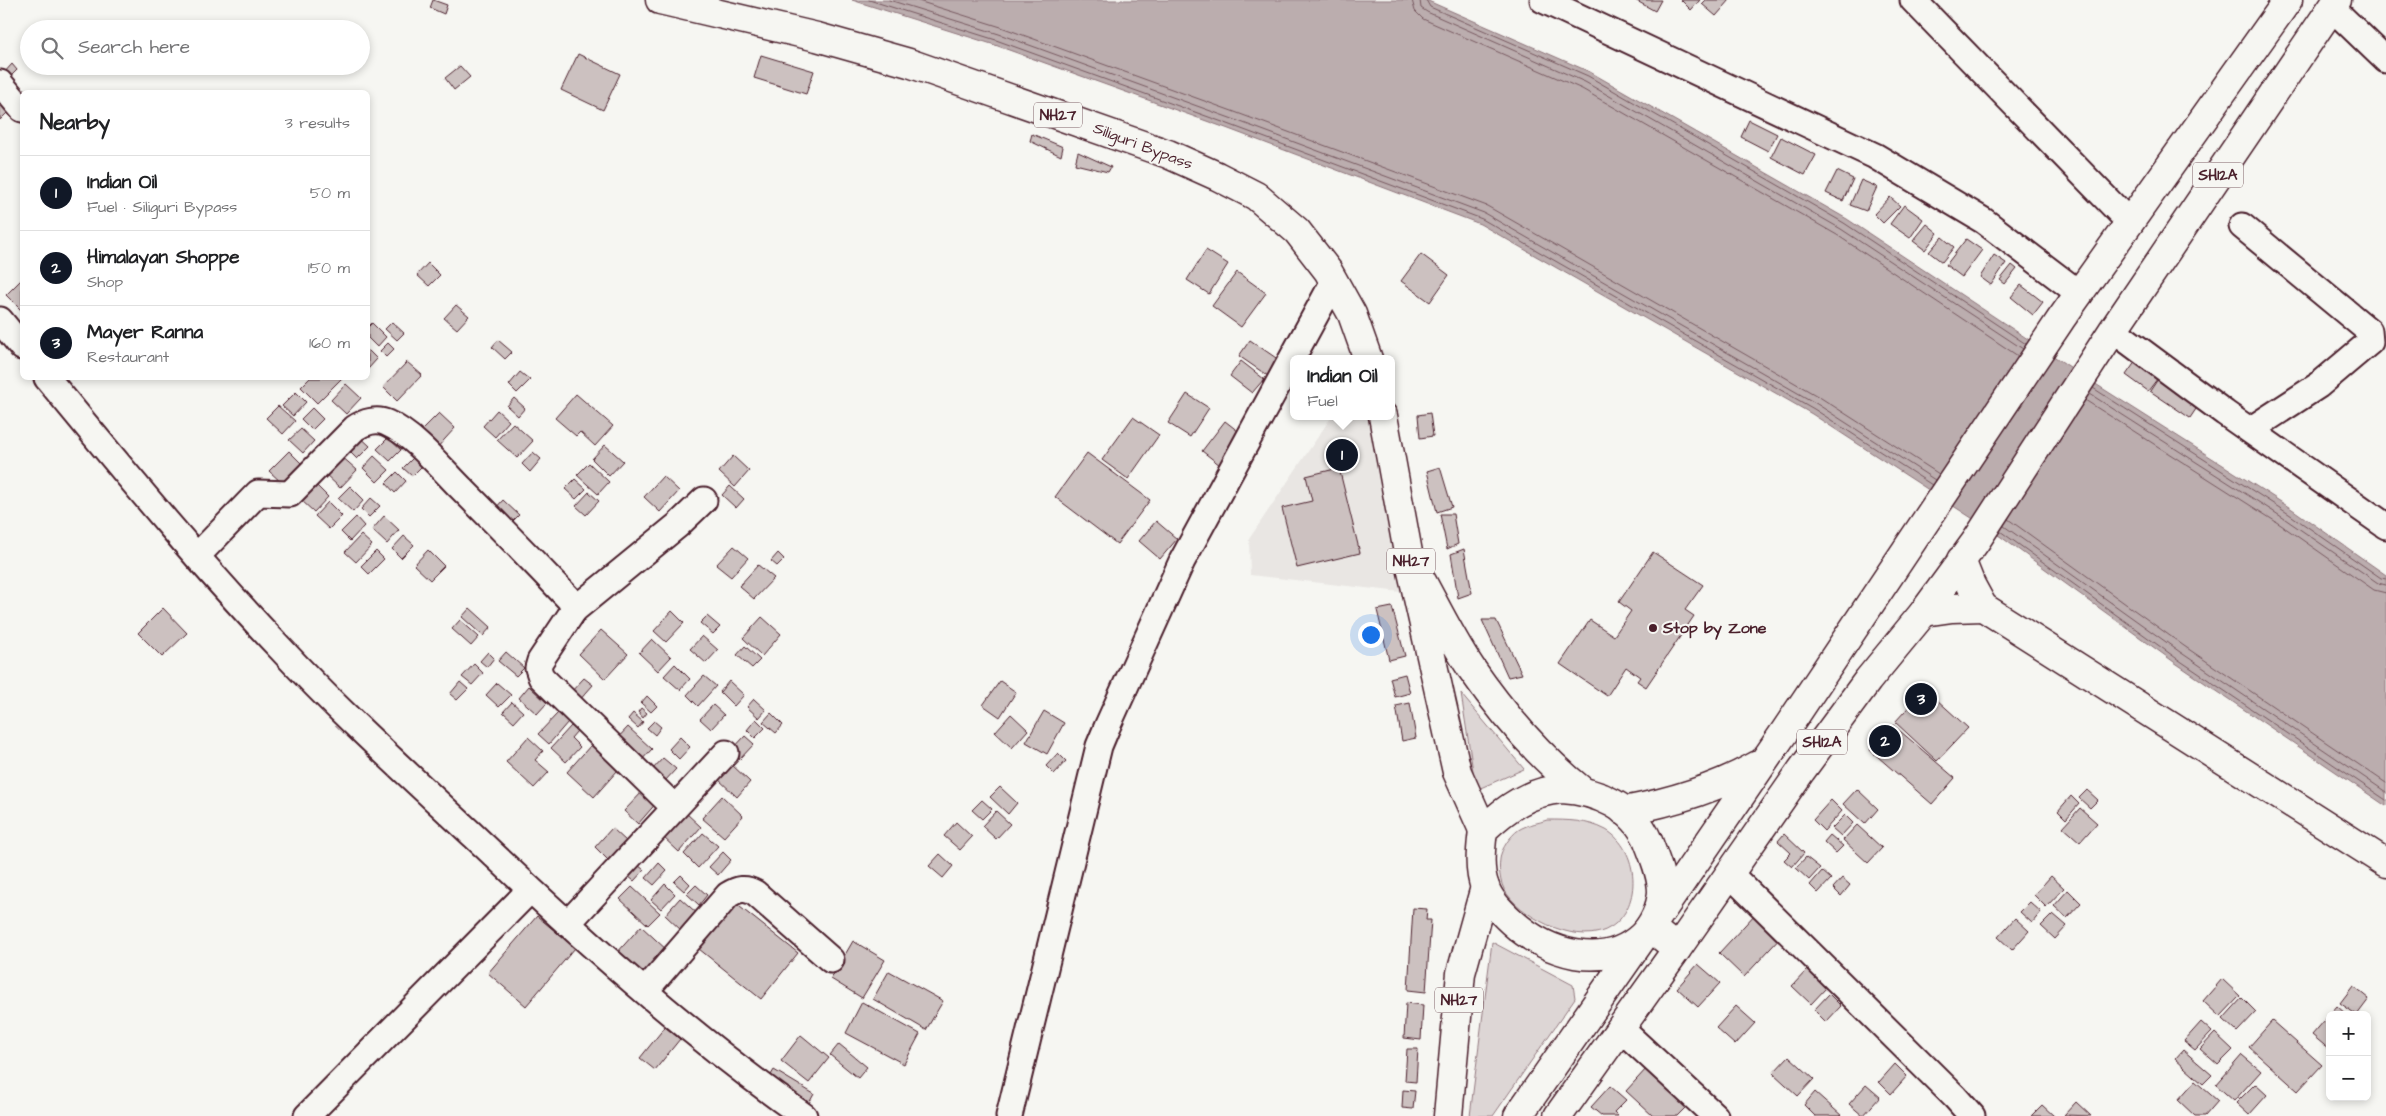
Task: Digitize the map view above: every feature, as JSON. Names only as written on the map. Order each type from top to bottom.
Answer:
[{"type":"main road","name":"Siliguri Bypass","points":[[660,0],[817,37],[909,63],[1168,154],[1256,196],[1297,231],[1334,281],[1352,314],[1367,355]]},
{"type":"main road","name":"SH12A","points":[[1650,927],[2061,319],[2288,0]]},
{"type":"main road","name":"SH12A","points":[[1677,949],[1728,873],[1857,695],[1924,612],[1968,550],[2106,340],[2334,4]]},
{"type":"main road","name":"NH27","points":[[1384,420],[1410,558],[1457,772],[1483,830],[1480,856],[1485,887],[1502,913],[1524,933],[1548,947],[1575,954],[1598,955],[1619,952],[1635,942],[1650,927]]},
{"type":"main road","points":[[1968,550],[1971,585],[1983,607],[2386,863]]},
{"type":"main road","name":"NH27","points":[[1410,558],[1470,667],[1515,726],[1561,774],[1581,790],[1611,802],[1624,811],[1637,824],[1647,839],[1660,873],[1661,899],[1650,927],[1518,1116]]},
{"type":"main road","points":[[1924,612],[1952,608],[1983,607]]},
{"type":"main road","name":"SH12A","points":[[1624,811],[1681,799],[1730,780],[1764,761]]},
{"type":"main road","name":"NH27","points":[[1483,830],[1498,815],[1530,796],[1546,790],[1581,790]]},
{"type":"main road","name":"NH27","points":[[1448,1116],[1461,972],[1485,887]]},
{"type":"main road","points":[[1558,1116],[1677,949],[1650,927]]},
{"type":"street","points":[[1544,0],[1875,156],[1984,221],[2080,294]]},
{"type":"street","points":[[1913,0],[2130,222]]},
{"type":"street","points":[[2334,4],[2386,60]]},
{"type":"street","points":[[0,83],[20,107]]},
{"type":"street","points":[[2242,226],[2369,332],[2370,342],[2319,385],[2250,430]]},
{"type":"street","points":[[1294,355],[1334,281]]},
{"type":"street","points":[[0,320],[20,345]]},
{"type":"street","points":[[2106,340],[2250,430],[2386,526]]},
{"type":"street","points":[[1009,1116],[1099,746],[1182,561],[1290,362]]},
{"type":"street","points":[[50,380],[197,556],[282,651],[530,890],[734,1066],[804,1116]]},
{"type":"street","points":[[197,556],[258,493],[290,494],[355,428],[363,423],[380,421],[401,431],[441,468],[544,572],[570,600],[574,610]]},
{"type":"street","points":[[674,807],[541,677],[538,668],[540,661],[574,610],[678,525],[704,500]]},
{"type":"street","points":[[568,923],[726,753]]},
{"type":"street","points":[[1728,873],[1955,1096],[1972,1116]]},
{"type":"street","points":[[645,991],[728,895],[737,890],[748,889],[755,893],[831,960]]},
{"type":"street","points":[[307,1116],[530,890]]},
{"type":"street","points":[[1620,1029],[1715,1116]]},
{"type":"shaded area","points":[[1329,420],[1372,420],[1401,592],[1250,575],[1249,539]]},
{"type":"shaded area","points":[[1461,694],[1524,769],[1476,790]]},
{"type":"shaded area","points":[[1547,820],[1577,821],[1592,824],[1606,830],[1617,839],[1625,850],[1631,864],[1632,892],[1628,906],[1621,918],[1611,927],[1599,932],[1585,934],[1555,928],[1527,913],[1504,890],[1500,875],[1500,864],[1501,854],[1507,843],[1519,830],[1528,825]]},
{"type":"shaded area","points":[[1492,942],[1573,985],[1575,998],[1493,1116],[1470,1116]]},
{"type":"water","points":[[852,0],[1426,0],[1590,72],[1847,219],[2094,383],[2292,509],[2386,575],[2386,806],[2174,662],[2001,537],[1812,414],[1480,224],[1226,128],[995,45]]},
{"type":"building","points":[[433,0],[447,5],[444,14],[430,8]]},
{"type":"building","points":[[1635,0],[1661,0],[1655,11]]},
{"type":"building","points":[[1681,0],[1700,0],[1691,10]]},
{"type":"building","points":[[1706,0],[1730,0],[1716,16],[1702,4]]},
{"type":"building","points":[[578,54],[620,74],[603,110],[561,90]]},
{"type":"building","points":[[761,55],[814,71],[806,94],[754,78]]},
{"type":"building","points":[[12,64],[17,70],[8,79],[3,74]]},
{"type":"building","points":[[460,66],[470,77],[454,90],[445,78]]},
{"type":"building","points":[[0,96],[12,108],[0,120]]},
{"type":"building","points":[[1749,120],[1777,134],[1768,151],[1741,137]]},
{"type":"building","points":[[1032,134],[1063,147],[1061,156],[1030,141]]},
{"type":"building","points":[[1781,137],[1816,155],[1805,175],[1771,157]]},
{"type":"building","points":[[1078,152],[1111,167],[1108,172],[1075,164]]},
{"type":"building","points":[[1837,171],[1853,179],[1843,201],[1826,193]]},
{"type":"building","points":[[1861,180],[1877,187],[1866,211],[1850,205]]},
{"type":"building","points":[[1890,197],[1900,206],[1883,223],[1874,214]]},
{"type":"building","points":[[1904,205],[1923,219],[1910,238],[1890,224]]},
{"type":"building","points":[[1927,224],[1938,233],[1925,250],[1913,241]]},
{"type":"building","points":[[1942,237],[1954,247],[1942,262],[1929,252]]},
{"type":"building","points":[[1966,239],[1982,250],[1962,277],[1946,265]]},
{"type":"building","points":[[1206,250],[1228,264],[1209,294],[1187,280]]},
{"type":"building","points":[[1421,254],[1449,275],[1430,302],[1401,281]]},
{"type":"building","points":[[1994,255],[2006,263],[1991,285],[1980,277]]},
{"type":"building","points":[[428,263],[440,275],[429,286],[417,275]]},
{"type":"building","points":[[2012,265],[2017,269],[2005,284],[2000,280]]},
{"type":"building","points":[[1237,272],[1266,293],[1241,327],[1212,306]]},
{"type":"building","points":[[20,281],[20,309],[6,295]]},
{"type":"building","points":[[2021,285],[2043,302],[2033,315],[2011,297]]},
{"type":"building","points":[[456,305],[469,316],[457,329],[444,318]]},
{"type":"building","points":[[392,322],[404,333],[397,340],[385,329]]},
{"type":"building","points":[[372,323],[386,337],[377,347],[370,340],[370,325]]},
{"type":"building","points":[[498,340],[512,352],[505,359],[492,347]]},
{"type":"building","points":[[1250,340],[1279,360],[1268,376],[1239,356]]},
{"type":"building","points":[[388,343],[394,349],[386,357],[380,351]]},
{"type":"building","points":[[370,352],[377,359],[370,367]]},
{"type":"building","points":[[2138,358],[2161,374],[2148,391],[2126,375]]},
{"type":"building","points":[[1241,361],[1264,379],[1252,393],[1230,376]]},
{"type":"building","points":[[407,362],[422,375],[397,401],[383,387]]},
{"type":"building","points":[[520,372],[530,380],[517,393],[509,385]]},
{"type":"building","points":[[2160,376],[2200,403],[2190,418],[2150,391]]},
{"type":"building","points":[[308,380],[340,380],[317,403],[301,387]]},
{"type":"building","points":[[346,384],[361,398],[346,414],[331,400]]},
{"type":"building","points":[[296,392],[306,402],[293,416],[282,406]]},
{"type":"building","points":[[576,394],[613,426],[595,446],[580,432],[576,436],[555,418]]},
{"type":"building","points":[[1187,394],[1209,408],[1190,437],[1168,423]]},
{"type":"building","points":[[514,398],[525,408],[518,416],[507,406]]},
{"type":"building","points":[[278,406],[295,421],[283,434],[266,418]]},
{"type":"building","points":[[312,408],[323,419],[312,430],[301,419]]},
{"type":"building","points":[[497,410],[509,421],[495,437],[483,426]]},
{"type":"building","points":[[439,413],[455,428],[435,450],[418,434]]},
{"type":"building","points":[[1430,413],[1433,436],[1420,438],[1418,415]]},
{"type":"building","points":[[1133,417],[1159,435],[1128,479],[1102,460]]},
{"type":"building","points":[[1225,421],[1243,435],[1220,465],[1202,451]]},
{"type":"building","points":[[513,423],[533,441],[517,458],[497,440]]},
{"type":"building","points":[[301,429],[314,441],[303,453],[289,440]]},
{"type":"building","points":[[357,434],[370,446],[357,459],[345,447]]},
{"type":"building","points":[[388,438],[401,450],[390,461],[377,449]]},
{"type":"building","points":[[605,445],[623,461],[609,476],[592,459]]},
{"type":"building","points":[[289,451],[301,463],[282,483],[269,471]]},
{"type":"building","points":[[533,452],[541,459],[530,472],[522,464]]},
{"type":"building","points":[[1087,453],[1150,500],[1117,544],[1055,497]]},
{"type":"building","points":[[340,455],[357,470],[340,488],[323,472]]},
{"type":"building","points":[[374,456],[389,470],[377,482],[363,468]]},
{"type":"building","points":[[415,456],[424,464],[412,476],[403,468]]},
{"type":"building","points":[[733,456],[749,471],[735,487],[719,472]]},
{"type":"building","points":[[589,463],[609,482],[598,494],[577,475]]},
{"type":"building","points":[[1440,467],[1452,507],[1437,512],[1427,471]]},
{"type":"building","points":[[1339,468],[1360,553],[1297,568],[1282,508],[1312,501],[1306,476]]},
{"type":"building","points":[[397,472],[406,481],[395,493],[386,483]]},
{"type":"building","points":[[663,476],[679,491],[660,512],[644,497]]},
{"type":"building","points":[[575,479],[586,489],[576,499],[565,489]]},
{"type":"building","points":[[315,484],[328,497],[314,512],[301,500]]},
{"type":"building","points":[[350,486],[364,500],[353,512],[338,498]]},
{"type":"building","points":[[730,486],[744,499],[736,508],[722,495]]},
{"type":"building","points":[[589,492],[599,501],[586,515],[576,506]]},
{"type":"building","points":[[371,498],[380,506],[369,517],[361,509]]},
{"type":"building","points":[[503,500],[519,515],[510,524],[494,510]]},
{"type":"building","points":[[328,502],[342,516],[329,529],[315,516]]},
{"type":"building","points":[[1440,514],[1453,514],[1458,544],[1447,549]]},
{"type":"building","points":[[384,516],[399,530],[387,544],[372,530]]},
{"type":"building","points":[[356,517],[364,526],[350,541],[341,532]]},
{"type":"building","points":[[1156,521],[1177,539],[1160,559],[1139,541]]},
{"type":"building","points":[[361,535],[372,545],[356,562],[345,552]]},
{"type":"building","points":[[404,536],[414,545],[401,558],[392,549]]},
{"type":"building","points":[[734,546],[748,558],[731,577],[716,565]]},
{"type":"building","points":[[1464,549],[1472,593],[1458,598],[1451,554]]},
{"type":"building","points":[[428,550],[444,566],[430,580],[414,565]]},
{"type":"building","points":[[376,551],[384,559],[369,574],[361,566]]},
{"type":"building","name":"Stop by Zone","points":[[1653,552],[1703,585],[1685,610],[1694,616],[1646,687],[1637,681],[1640,677],[1626,667],[1607,696],[1560,664],[1590,620],[1614,636],[1631,611],[1619,602]]},
{"type":"building","points":[[778,553],[784,559],[777,566],[771,561]]},
{"type":"building","points":[[758,565],[774,578],[754,599],[739,586]]},
{"type":"building","points":[[1392,607],[1405,656],[1389,660],[1377,610]]},
{"type":"building","points":[[163,608],[187,633],[162,657],[138,633]]},
{"type":"building","points":[[470,608],[491,627],[483,636],[462,617]]},
{"type":"building","points":[[672,611],[684,623],[666,642],[654,631]]},
{"type":"building","points":[[707,616],[720,627],[713,634],[700,623]]},
{"type":"building","points":[[762,617],[781,634],[762,656],[743,638]]},
{"type":"building","points":[[460,620],[479,637],[471,646],[452,629]]},
{"type":"building","points":[[1482,620],[1496,620],[1522,674],[1508,677]]},
{"type":"building","points":[[601,630],[628,654],[605,679],[579,654]]},
{"type":"building","points":[[702,636],[718,650],[706,663],[690,649]]},
{"type":"building","points":[[652,639],[671,657],[658,671],[639,653]]},
{"type":"building","points":[[745,646],[760,660],[752,668],[737,655]]},
{"type":"building","points":[[488,652],[494,658],[487,667],[480,661]]},
{"type":"building","points":[[506,652],[524,668],[516,676],[498,661]]},
{"type":"building","points":[[474,664],[483,673],[472,685],[462,677]]},
{"type":"building","points":[[675,664],[690,679],[680,690],[664,676]]},
{"type":"building","points":[[1405,674],[1410,693],[1395,697],[1390,678]]},
{"type":"building","points":[[704,676],[716,686],[698,706],[687,695]]},
{"type":"building","points":[[584,678],[593,685],[578,702],[569,694]]},
{"type":"building","points":[[729,681],[744,695],[734,706],[720,692]]},
{"type":"building","points":[[1000,681],[1016,692],[1000,717],[983,705]]},
{"type":"building","points":[[460,682],[468,689],[457,700],[450,694]]},
{"type":"building","points":[[497,683],[511,695],[499,707],[486,695]]},
{"type":"building","points":[[529,686],[547,703],[537,714],[519,698]]},
{"type":"building","points":[[1925,689],[1968,728],[1937,761],[1895,722]]},
{"type":"building","points":[[647,696],[657,706],[651,712],[641,703]]},
{"type":"building","points":[[754,699],[766,710],[759,718],[747,707]]},
{"type":"building","points":[[512,702],[523,712],[514,722],[503,712]]},
{"type":"building","points":[[1410,703],[1416,738],[1402,741],[1396,706]]},
{"type":"building","points":[[713,705],[724,715],[711,729],[700,719]]},
{"type":"building","points":[[641,708],[647,713],[643,718],[638,712]]},
{"type":"building","points":[[1044,711],[1064,723],[1047,754],[1026,742]]},
{"type":"building","points":[[558,713],[568,722],[549,744],[538,734]]},
{"type":"building","points":[[633,713],[643,722],[638,728],[628,719]]},
{"type":"building","points":[[771,713],[783,725],[776,733],[763,722]]},
{"type":"building","points":[[1011,714],[1028,730],[1012,748],[995,732]]},
{"type":"building","points":[[756,719],[765,728],[755,738],[747,730]]},
{"type":"building","points":[[654,721],[661,727],[655,735],[647,728]]},
{"type":"building","points":[[1893,725],[1955,778],[1932,804],[1870,750]]},
{"type":"building","points":[[571,726],[577,731],[571,738],[580,747],[566,762],[551,748]]},
{"type":"building","points":[[628,727],[652,749],[638,764],[614,742]]},
{"type":"building","points":[[745,736],[754,744],[740,759],[731,751]]},
{"type":"building","points":[[528,737],[543,751],[535,760],[549,772],[534,788],[506,762]]},
{"type":"building","points":[[680,737],[690,747],[679,759],[669,749]]},
{"type":"building","points":[[591,745],[618,770],[594,797],[567,772]]},
{"type":"building","points":[[1058,753],[1066,761],[1054,774],[1046,766]]},
{"type":"building","points":[[663,758],[676,769],[664,782],[652,770]]},
{"type":"building","points":[[730,763],[750,782],[737,797],[716,777]]},
{"type":"building","points":[[1000,787],[1017,803],[1008,814],[990,797]]},
{"type":"building","points":[[645,789],[658,801],[638,824],[624,811]]},
{"type":"building","points":[[1857,789],[1878,809],[1865,824],[1843,804]]},
{"type":"building","points":[[2087,790],[2098,800],[2090,808],[2079,798]]},
{"type":"building","points":[[722,796],[743,816],[724,837],[702,818]]},
{"type":"building","points":[[2071,796],[2079,804],[2066,819],[2058,811]]},
{"type":"building","points":[[982,800],[992,809],[982,819],[972,810]]},
{"type":"building","points":[[1831,800],[1842,811],[1824,831],[1813,820]]},
{"type":"building","points":[[2080,808],[2097,823],[2080,842],[2063,827]]},
{"type":"building","points":[[996,811],[1010,824],[996,839],[982,826]]},
{"type":"building","points":[[685,812],[701,827],[679,852],[662,836]]},
{"type":"building","points":[[1845,815],[1853,823],[1841,836],[1832,828]]},
{"type":"building","points":[[956,822],[972,837],[960,850],[944,836]]},
{"type":"building","points":[[1857,825],[1882,848],[1868,863],[1843,840]]},
{"type":"building","points":[[612,828],[627,842],[609,861],[595,847]]},
{"type":"building","points":[[703,833],[718,846],[698,868],[684,854]]},
{"type":"building","points":[[1784,834],[1804,853],[1792,867],[1784,860],[1791,853],[1778,841]]},
{"type":"building","points":[[1830,835],[1843,846],[1836,853],[1824,842]]},
{"type":"building","points":[[723,852],[731,860],[718,875],[709,867]]},
{"type":"building","points":[[940,854],[953,866],[943,878],[929,866]]},
{"type":"building","points":[[1806,857],[1820,868],[1809,880],[1796,868]]},
{"type":"building","points":[[659,863],[667,871],[654,885],[646,878]]},
{"type":"building","points":[[638,865],[644,870],[634,881],[628,876]]},
{"type":"building","points":[[1822,871],[1831,879],[1818,893],[1810,885]]},
{"type":"building","points":[[681,875],[690,884],[684,891],[674,882]]},
{"type":"building","points":[[2051,876],[2064,888],[2046,907],[2034,895]]},
{"type":"building","points":[[1842,878],[1850,885],[1841,896],[1833,888]]},
{"type":"building","points":[[665,884],[675,894],[661,909],[651,900]]},
{"type":"building","points":[[696,885],[707,895],[699,905],[687,894]]},
{"type":"building","points":[[632,887],[660,913],[648,925],[620,899]]},
{"type":"building","points":[[2068,890],[2081,903],[2067,918],[2054,906]]},
{"type":"building","points":[[680,898],[699,915],[683,932],[665,915]]},
{"type":"building","points":[[2030,902],[2041,912],[2032,923],[2020,912]]},
{"type":"building","points":[[735,903],[798,953],[761,999],[699,949]]},
{"type":"building","points":[[1413,908],[1427,909],[1426,920],[1431,920],[1426,992],[1408,990]]},
{"type":"building","points":[[1757,912],[1783,935],[1744,977],[1719,953]]},
{"type":"building","points":[[2053,914],[2067,926],[2055,939],[2041,926]]},
{"type":"building","points":[[537,916],[575,948],[526,1006],[488,973]]},
{"type":"building","points":[[2015,918],[2029,931],[2012,950],[1998,937]]},
{"type":"building","points":[[641,926],[669,952],[644,979],[616,954]]},
{"type":"building","points":[[853,941],[885,960],[862,998],[831,979]]},
{"type":"building","points":[[1698,964],[1720,983],[1698,1007],[1677,988]]},
{"type":"building","points":[[1807,970],[1826,988],[1811,1004],[1792,986]]},
{"type":"building","points":[[889,971],[943,1001],[926,1030],[873,999]]},
{"type":"building","points":[[2222,979],[2240,996],[2220,1017],[2203,1001]]},
{"type":"building","points":[[2353,986],[2369,999],[2360,1011],[2351,1011],[2340,1003]]},
{"type":"building","points":[[1829,994],[1841,1006],[1826,1022],[1814,1010]]},
{"type":"building","points":[[2242,998],[2256,1012],[2237,1032],[2223,1019]]},
{"type":"building","points":[[862,1002],[920,1034],[904,1064],[846,1033]]},
{"type":"building","points":[[1406,1003],[1423,1005],[1421,1040],[1404,1038]]},
{"type":"building","points":[[1736,1006],[1755,1023],[1735,1045],[1716,1028]]},
{"type":"building","points":[[2337,1006],[2343,1011],[2333,1011]]},
{"type":"building","points":[[2326,1019],[2326,1047],[2312,1035]]},
{"type":"building","points":[[2272,1021],[2322,1065],[2298,1091],[2249,1047]]},
{"type":"building","points":[[2201,1022],[2212,1032],[2195,1050],[2184,1041]]},
{"type":"building","points":[[665,1027],[680,1039],[655,1070],[640,1058]]},
{"type":"building","points":[[2215,1033],[2233,1050],[2218,1065],[2200,1049]]},
{"type":"building","points":[[801,1035],[829,1058],[809,1083],[781,1061]]},
{"type":"building","points":[[839,1044],[867,1067],[858,1078],[830,1055]]},
{"type":"building","points":[[1407,1049],[1418,1049],[1416,1082],[1405,1081]]},
{"type":"building","points":[[2183,1050],[2212,1075],[2203,1084],[2175,1059]]},
{"type":"building","points":[[2242,1055],[2261,1071],[2234,1101],[2216,1085]]},
{"type":"building","points":[[1789,1056],[1814,1079],[1798,1096],[1773,1073]]},
{"type":"building","points":[[1895,1064],[1907,1076],[1891,1094],[1879,1082]]},
{"type":"building","points":[[1647,1068],[1688,1105],[1677,1116],[1653,1116],[1626,1091]]},
{"type":"building","points":[[774,1070],[814,1094],[808,1105],[768,1080]]},
{"type":"building","points":[[2195,1081],[2218,1101],[2205,1116],[2195,1116],[2178,1100]]},
{"type":"building","points":[[2255,1084],[2267,1095],[2249,1115],[2236,1103]]},
{"type":"building","points":[[1866,1085],[1880,1097],[1863,1116],[1849,1104]]},
{"type":"building","points":[[1610,1086],[1626,1100],[1614,1112],[1618,1116],[1602,1116],[1591,1107]]},
{"type":"building","points":[[1403,1090],[1415,1091],[1413,1109],[1402,1108]]},
{"type":"building","points":[[1815,1092],[1842,1116],[1815,1116],[1804,1105]]},
{"type":"building","points":[[2076,1102],[2091,1116],[2064,1115]]},
{"type":"building","points":[[2042,1105],[2054,1116],[2031,1116]]},
{"type":"place","name":"Indian Oil","points":[[1342,455]]},
{"type":"place","name":"Stop by Zone","points":[[1653,628]]},
{"type":"place","name":"Mayer Ranna","points":[[1921,699]]},
{"type":"place","name":"Himalayan Shoppe","points":[[1885,741]]}]
